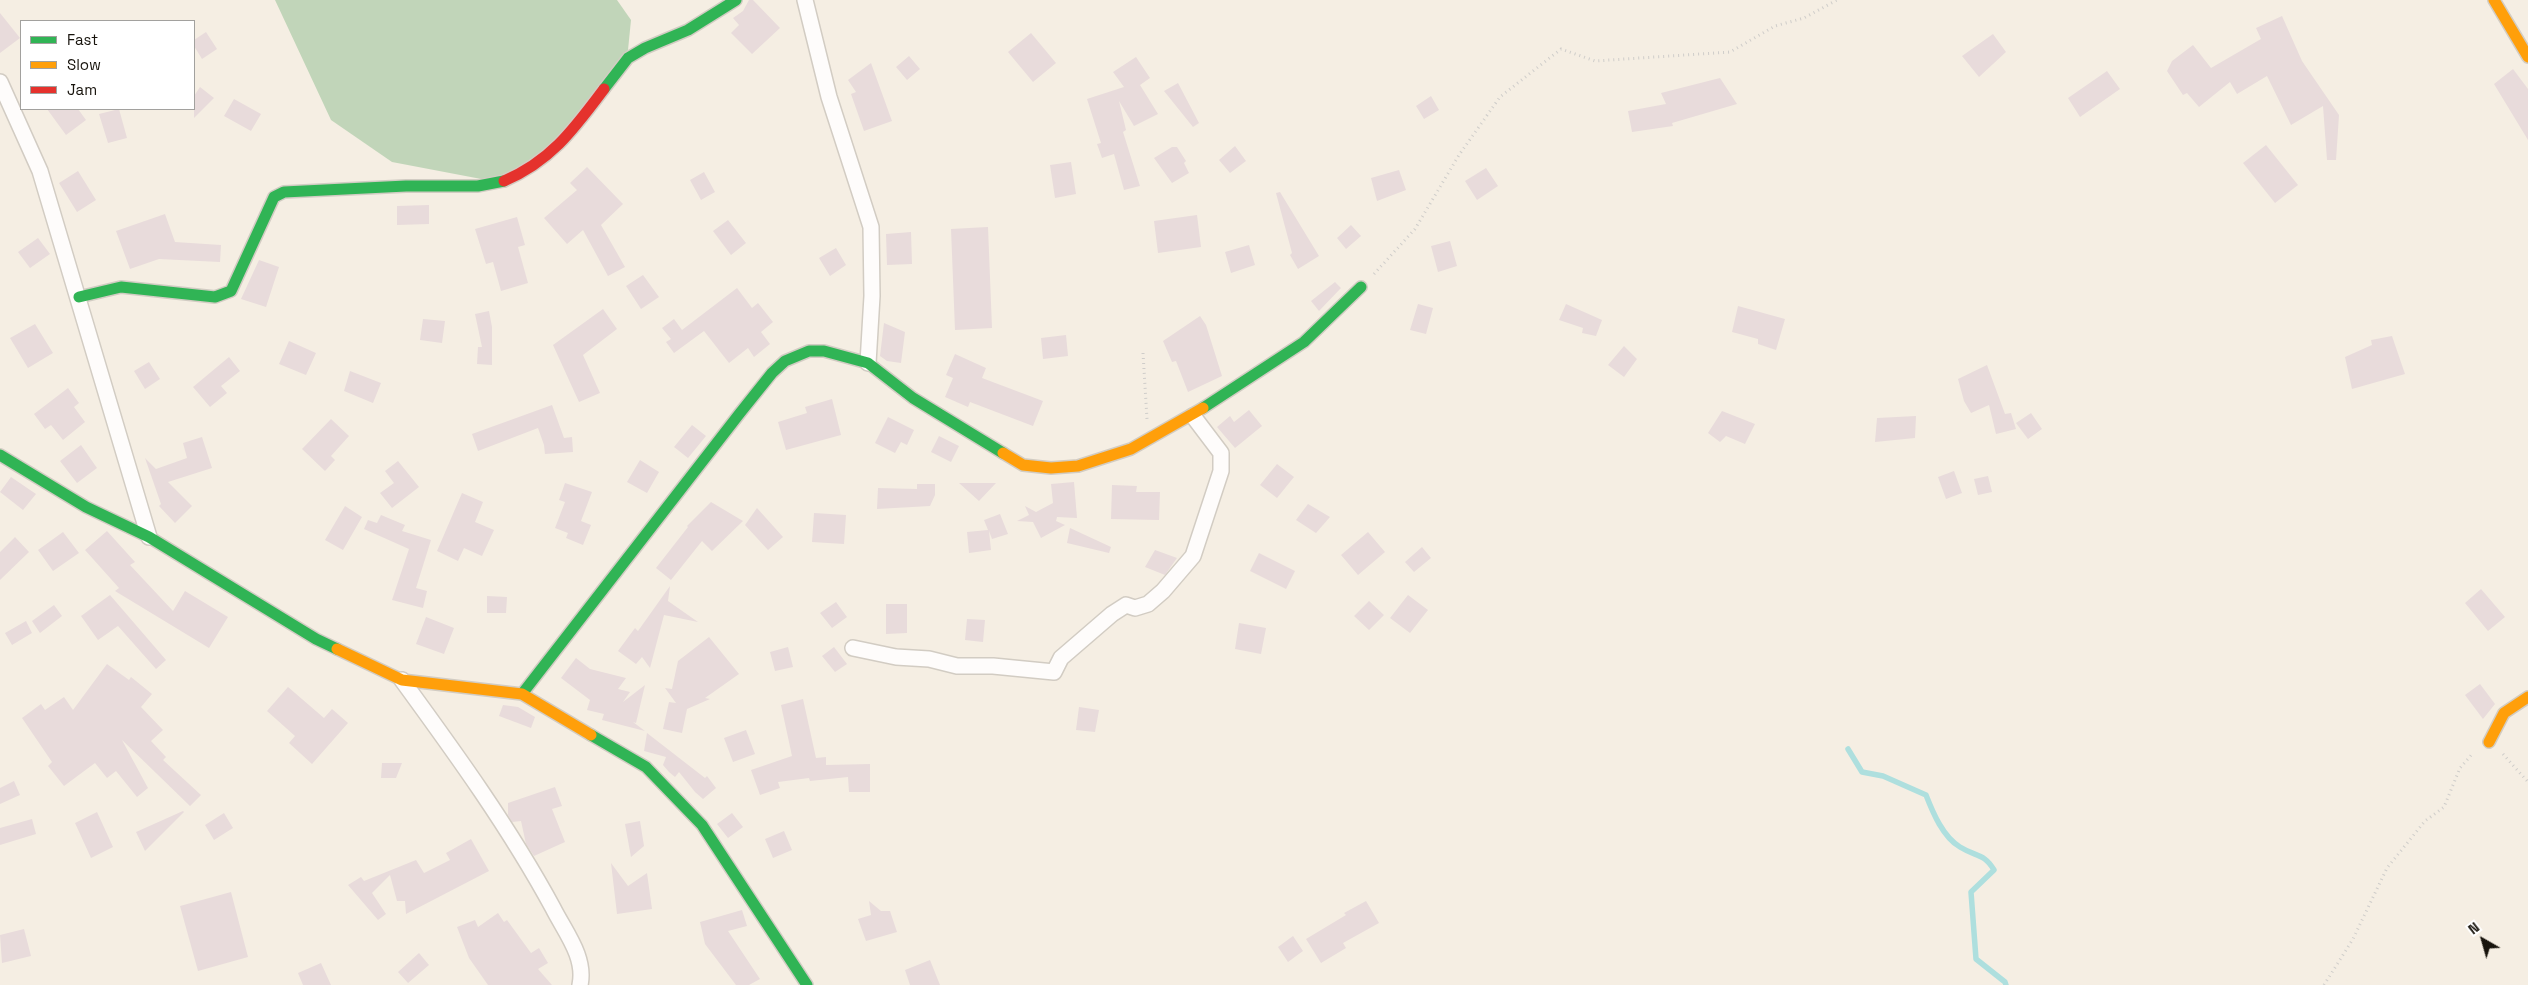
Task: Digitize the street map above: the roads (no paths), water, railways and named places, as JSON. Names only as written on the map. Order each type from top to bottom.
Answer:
[{"type":"street","points":[[79,297],[121,287],[225,296],[231,291],[274,198],[284,192],[406,186],[478,186],[497,184],[516,176],[541,161],[568,137],[628,58],[645,48],[688,30],[736,0]]},
{"type":"street","points":[[805,0],[829,97],[871,227],[872,296],[868,362]]},
{"type":"street","points":[[2494,0],[2528,57]]},
{"type":"street","points":[[0,82],[40,171],[149,537]]},
{"type":"street","points":[[522,694],[584,616],[673,496],[772,373],[785,361],[809,351],[824,351],[868,362],[913,398],[1023,465],[1042,469],[1064,468],[1104,459],[1148,440],[1193,416],[1305,342],[1361,287]]},
{"type":"street","points":[[853,648],[896,657],[929,658],[957,666],[994,666],[1054,672],[1061,658],[1112,614],[1126,605],[1135,608],[1148,604],[1163,592],[1193,556],[1221,471],[1221,453],[1193,416]]},
{"type":"street","points":[[0,455],[86,508],[149,537],[316,639],[402,680],[522,694],[646,767],[664,782],[702,825],[807,985]]},
{"type":"street","points":[[402,680],[483,792],[528,863],[574,946],[581,968],[580,985]]},
{"type":"street","points":[[2489,742],[2504,713],[2528,697]]},
{"type":"waterway","points":[[1848,749],[1862,772],[1883,776],[1926,795],[1935,817],[1954,843],[1983,858],[1994,870],[1971,892],[1976,959],[2005,982],[2006,985]]}]
